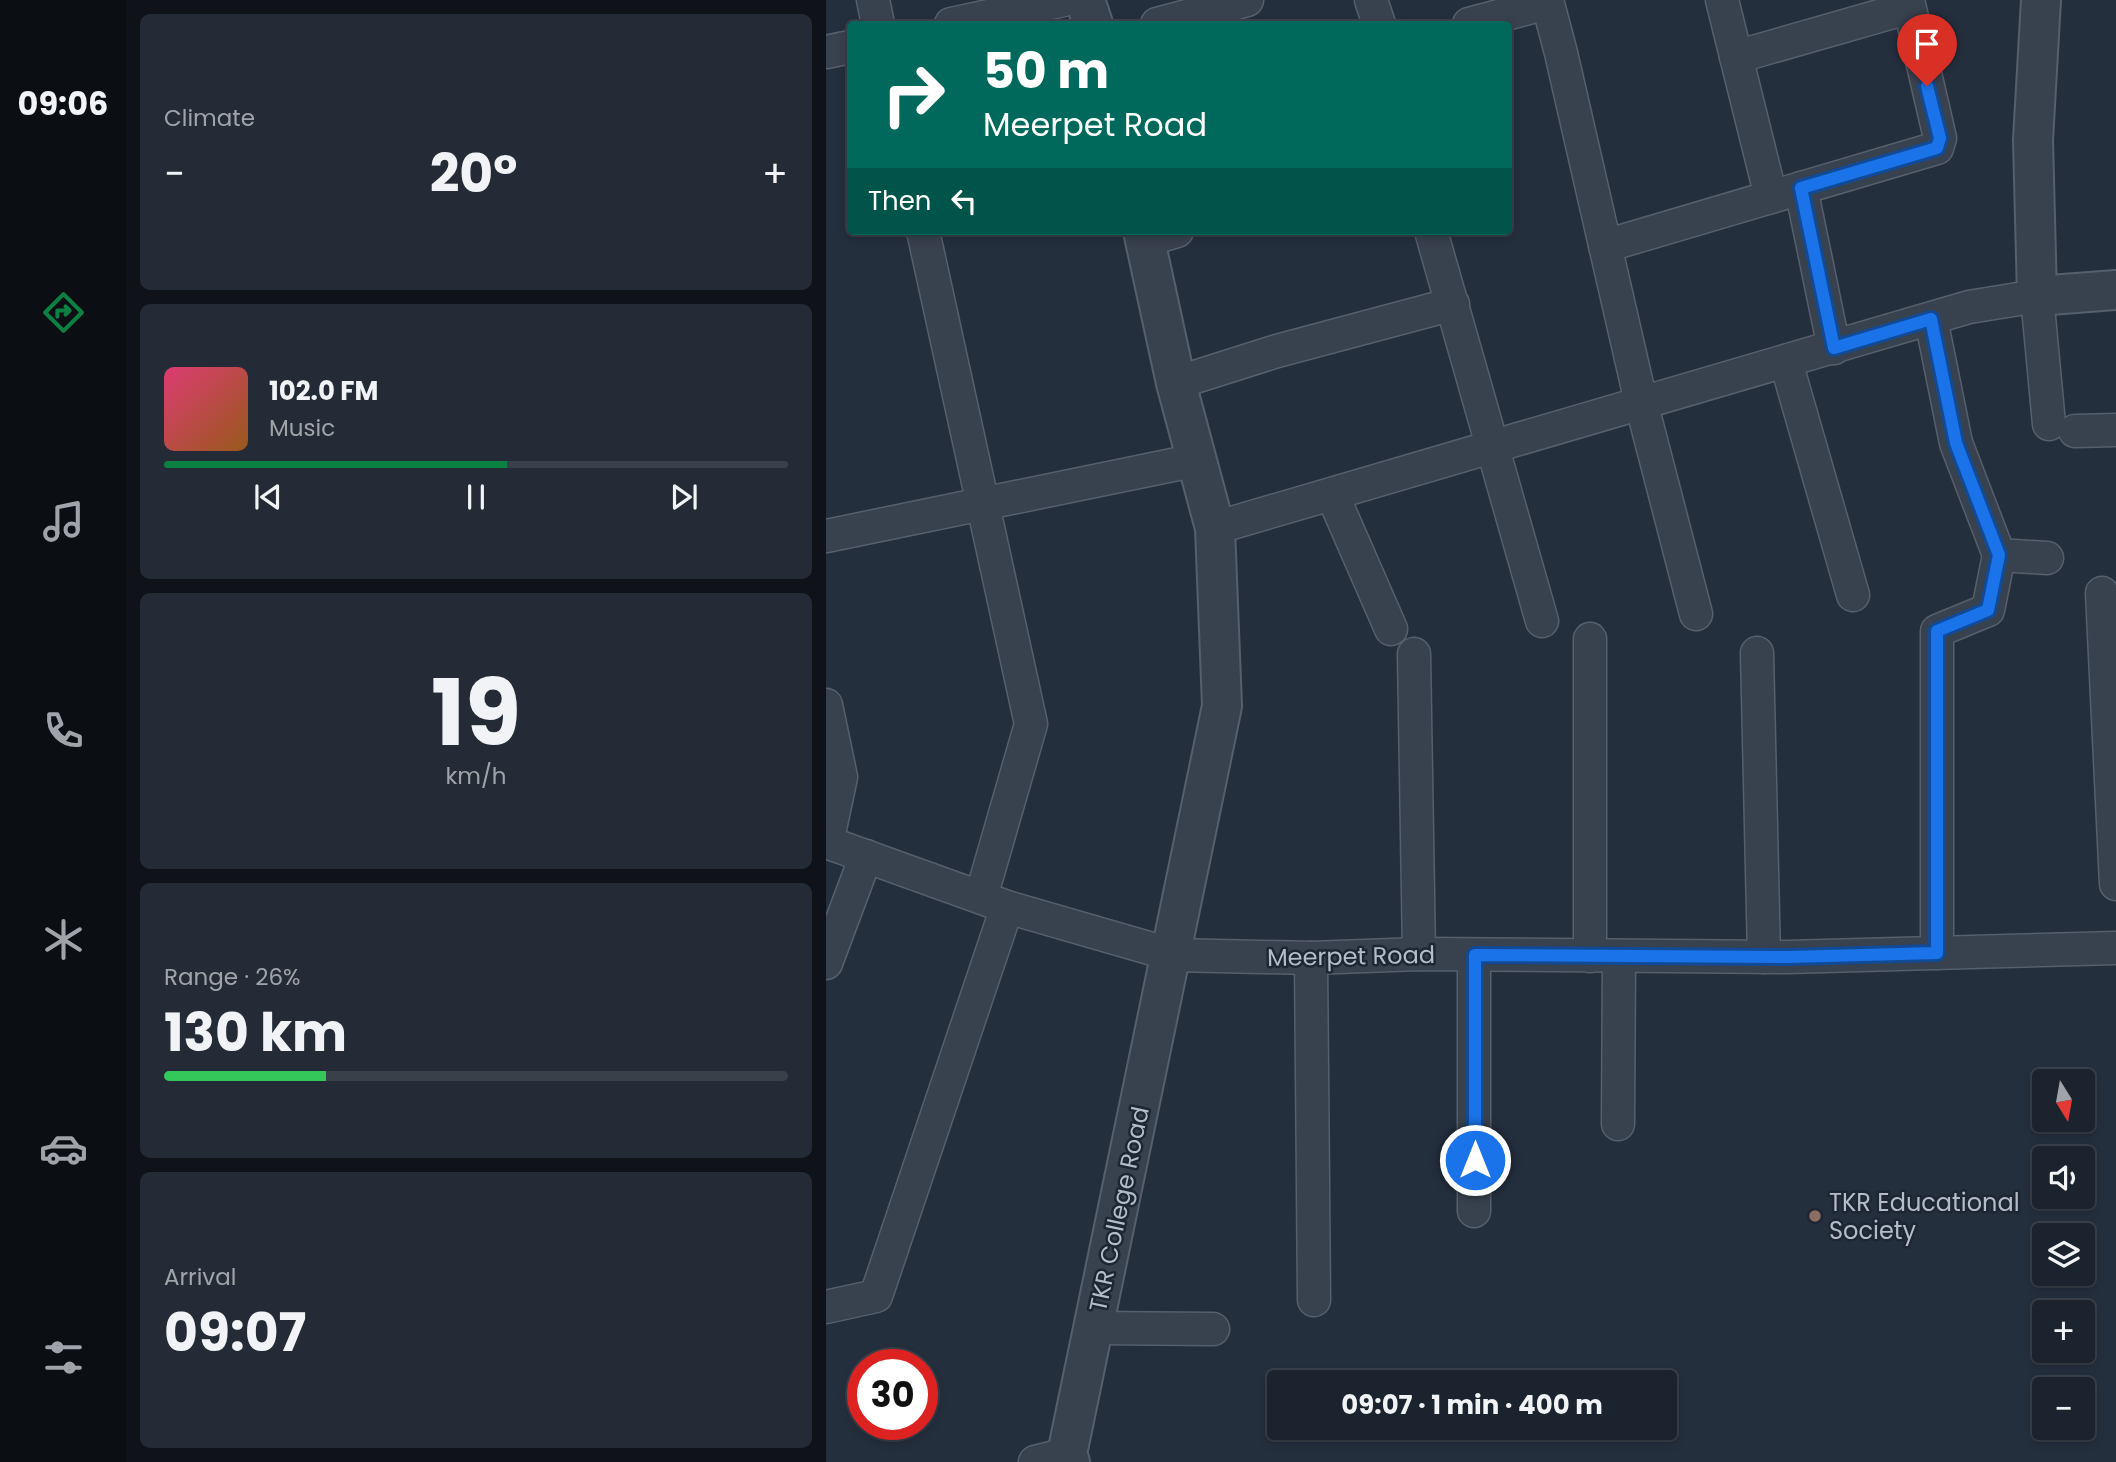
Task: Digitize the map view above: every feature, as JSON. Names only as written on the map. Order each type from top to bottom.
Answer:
[{"type":"street","points":[[873,0],[877,21]]},
{"type":"street","points":[[965,21],[1064,0]]},
{"type":"street","points":[[1085,0],[1092,21]]},
{"type":"street","points":[[1168,21],[1247,0]]},
{"type":"street","points":[[1371,0],[1378,21]]},
{"type":"street","points":[[1722,0],[1736,57],[1786,192],[1834,348]]},
{"type":"street","points":[[2041,0],[2033,140],[2037,296],[2062,428],[2116,430]]},
{"type":"street","points":[[1480,21],[1547,2],[1641,402],[1696,614]]},
{"type":"street","points":[[1605,246],[1937,148],[1940,138],[1908,4],[1736,57]]},
{"type":"street","points":[[826,52],[847,48]]},
{"type":"street","points":[[826,1307],[876,1296],[994,902],[1031,724],[985,504],[924,235]]},
{"type":"street","name":"TKR College Road","points":[[1057,1459],[1094,1328],[1223,706],[1215,528],[1176,383],[1155,235]]},
{"type":"street","points":[[1432,235],[1542,621]]},
{"type":"street","points":[[1215,528],[1577,425],[1641,402],[1969,307],[2037,296],[2116,290]]},
{"type":"street","points":[[1176,383],[1277,351],[1453,304]]},
{"type":"street","points":[[1931,319],[1956,443],[1999,555],[1988,610],[1937,631],[1937,953]]},
{"type":"street","points":[[1786,362],[1853,595]]},
{"type":"street","points":[[826,536],[1197,460]]},
{"type":"street","points":[[1332,494],[1391,629]]},
{"type":"street","points":[[1999,555],[2047,558]]},
{"type":"street","points":[[2102,593],[2109,656],[2116,884]]},
{"type":"street","points":[[1590,639],[1604,956],[1618,1124]]},
{"type":"street","points":[[1757,653],[1764,957]]},
{"type":"street","points":[[1414,654],[1419,954]]},
{"type":"street","points":[[826,705],[841,777],[827,842]]},
{"type":"street","name":"Meerpet Road","points":[[827,842],[994,902],[1173,955],[1311,958],[1419,954],[1764,957],[2116,948]]},
{"type":"street","points":[[826,963],[866,856]]},
{"type":"street","points":[[1475,955],[1475,1211]]},
{"type":"street","points":[[1311,958],[1314,1300]]},
{"type":"street","points":[[1094,1328],[1213,1329]]},
{"type":"place","name":"TKR Educational Society","points":[[1815,1216]]},
{"type":"route","points":[[1475,1160],[1475,955],[1788,957],[1937,953],[1937,631],[1988,610],[1999,555],[1956,443],[1931,319],[1834,348],[1801,188],[1937,148],[1940,138],[1927,86]]}]
